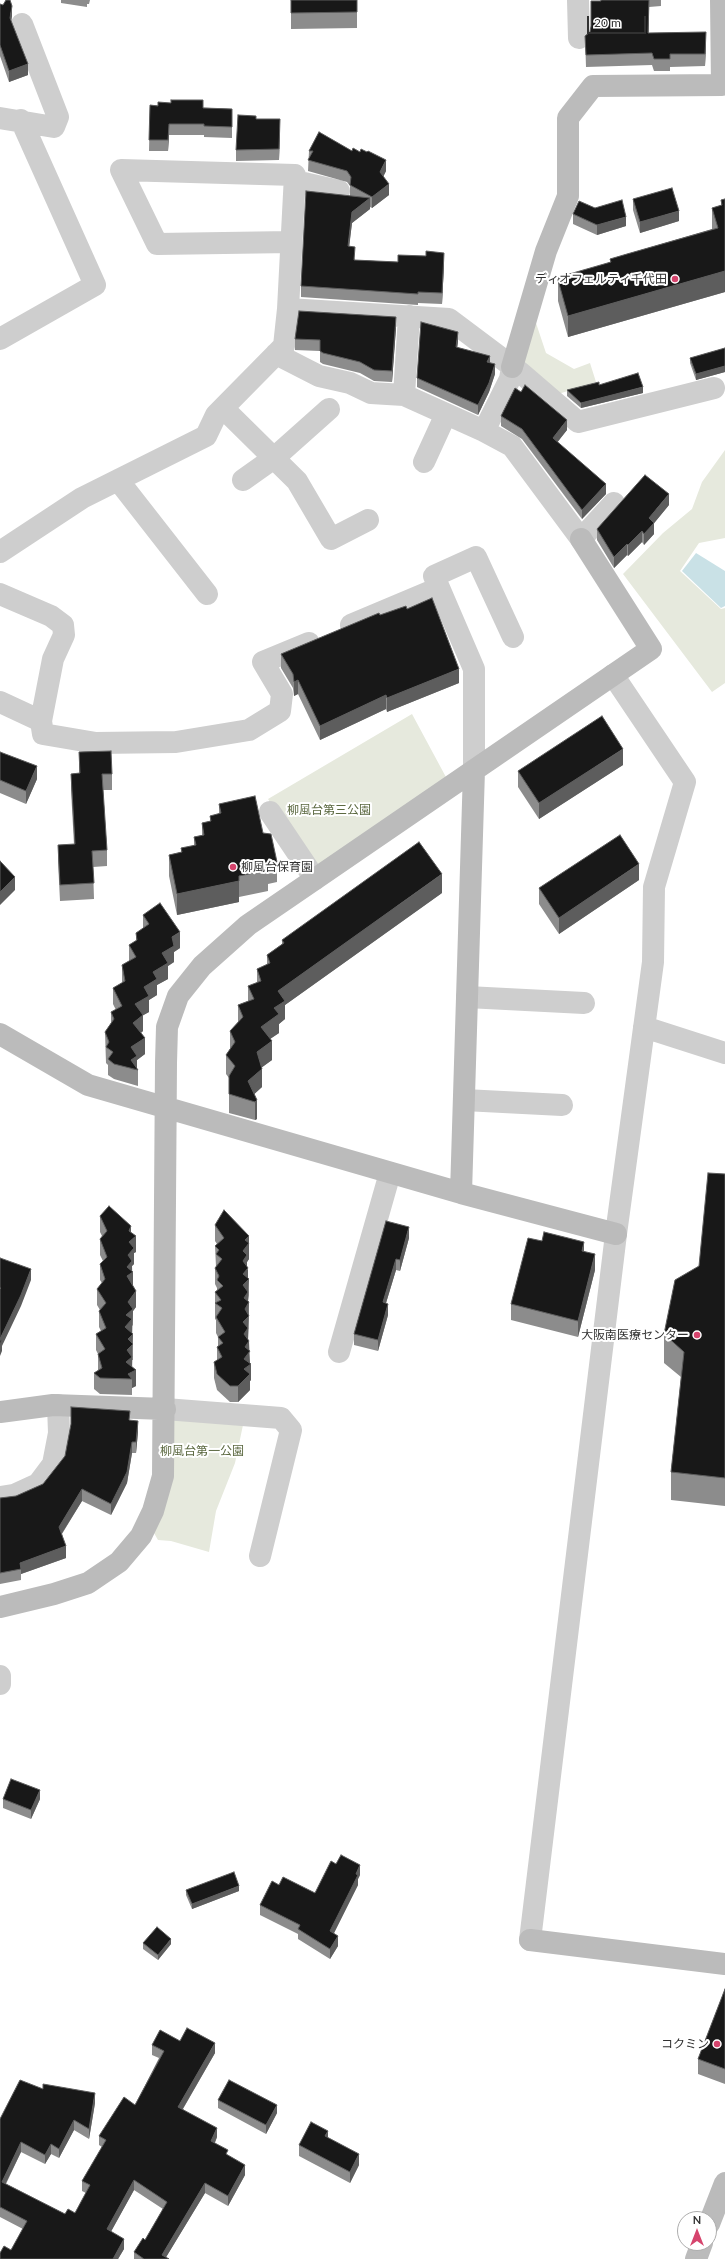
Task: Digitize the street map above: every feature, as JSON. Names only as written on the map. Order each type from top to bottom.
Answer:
[{"type":"street","points":[[578,0],[579,38]]},
{"type":"street","points":[[484,431],[510,379],[512,367],[546,251],[568,196],[568,118],[593,86],[722,85],[720,0]]},
{"type":"street","points":[[10,119],[54,127],[58,117],[22,24]]},
{"type":"street","points":[[0,339],[95,285],[10,119]]},
{"type":"street","points":[[0,552],[82,498],[206,436],[216,415],[284,346],[288,310],[295,175],[121,170],[157,244],[291,242]]},
{"type":"street","points":[[295,181],[339,191]]},
{"type":"street","points":[[288,310],[449,319],[512,367],[578,422],[659,395],[714,388]]},
{"type":"street","points":[[404,395],[409,316]]},
{"type":"street","points":[[0,1607],[54,1594],[88,1582],[119,1562],[141,1536],[153,1511],[163,1476],[165,1409],[167,1027],[178,996],[202,966],[248,926],[651,649],[581,539],[512,446],[484,431],[404,395],[371,393],[350,383],[319,376],[276,354]]},
{"type":"street","points":[[223,408],[297,481],[331,539],[368,520]]},
{"type":"street","points":[[244,480],[274,458],[329,409]]},
{"type":"street","points":[[424,462],[446,414]]},
{"type":"street","points":[[118,480],[207,594]]},
{"type":"street","points":[[581,539],[614,503]]},
{"type":"street","points":[[461,1193],[474,770],[474,669],[434,576],[476,557],[513,637]]},
{"type":"street","points":[[0,594],[51,616],[63,625],[64,635],[53,658],[41,721],[43,734],[96,743],[176,742],[249,730],[280,711],[282,694],[262,662],[439,588]]},
{"type":"street","points":[[613,675],[685,782],[654,887],[653,962],[616,1234],[530,1940],[725,1964]]},
{"type":"street","points":[[0,702],[41,721]]},
{"type":"street","points":[[270,812],[315,879]]},
{"type":"street","points":[[467,997],[584,1003]]},
{"type":"street","points":[[644,1027],[725,1052]]},
{"type":"street","points":[[0,1034],[88,1085],[166,1109],[390,1173],[616,1234]]},
{"type":"street","points":[[464,1100],[562,1105]]},
{"type":"street","points":[[339,1352],[390,1173]]},
{"type":"street","points":[[0,1497],[14,1494],[38,1484],[53,1464],[59,1433],[58,1405]]},
{"type":"street","points":[[0,1412],[58,1405],[165,1409],[281,1418],[291,1430],[260,1556]]},
{"type":"street","points":[[0,1676],[0,1684]]},
{"type":"street","points":[[714,2211],[725,2183]]},
{"type":"green space","points":[[535,320],[546,353],[574,369],[590,363],[596,382],[552,396],[517,358]]},
{"type":"green space","points":[[725,450],[725,538],[699,543],[680,571],[721,609],[725,608],[725,683],[712,692],[623,574],[663,533],[692,509],[702,482]]},
{"type":"green space","name":"柳風台第三公園","points":[[412,714],[447,779],[316,868],[268,799]]},
{"type":"green space","name":"柳風台第一公園","points":[[167,1411],[243,1425],[235,1463],[216,1511],[209,1552],[171,1541],[158,1540],[150,1526]]},
{"type":"water","points":[[696,553],[725,571],[725,606],[721,608],[682,571]]},
{"type":"building","points":[[6,0],[10,0],[12,6],[10,18],[28,64],[9,71],[0,45],[0,4],[3,5]]},
{"type":"building","points":[[291,0],[357,0],[357,12],[291,13]]},
{"type":"building","points":[[649,0],[648,33],[706,32],[705,54],[670,54],[670,59],[654,59],[652,53],[586,55],[585,36],[590,32],[591,1]]},
{"type":"building","points":[[171,100],[203,100],[203,108],[232,109],[232,127],[204,126],[204,124],[169,124],[168,140],[149,140],[150,105],[158,106],[158,102],[171,103]]},
{"type":"building","points":[[238,115],[256,116],[256,119],[280,119],[279,149],[236,150]]},
{"type":"building","points":[[319,132],[352,151],[353,148],[360,152],[361,149],[386,160],[380,172],[389,184],[372,197],[350,185],[351,177],[347,171],[308,160],[313,151],[309,151]]},
{"type":"building","points":[[672,188],[679,211],[640,222],[633,199]]},
{"type":"building","points":[[306,191],[370,198],[352,212],[348,246],[355,247],[354,260],[398,262],[398,255],[426,256],[426,251],[444,253],[442,293],[418,292],[418,294],[301,286]]},
{"type":"building","points":[[725,199],[725,271],[568,316],[558,280],[559,277],[611,262],[610,259],[718,228],[712,208],[722,205],[721,200]]},
{"type":"building","points":[[622,200],[626,217],[597,225],[573,214],[579,201],[595,208]]},
{"type":"building","points":[[299,311],[396,317],[392,371],[374,370],[360,362],[323,353],[320,351],[320,340],[295,339]]},
{"type":"building","points":[[421,322],[458,332],[456,347],[490,356],[487,362],[495,364],[489,383],[478,405],[417,378]]},
{"type":"building","points":[[725,348],[725,366],[696,374],[690,358]]},
{"type":"building","points":[[638,373],[643,387],[581,403],[567,390],[599,382],[599,385]]},
{"type":"building","points":[[525,385],[567,420],[553,438],[606,484],[582,510],[522,429],[501,416],[515,388],[521,392]]},
{"type":"building","points":[[645,475],[669,494],[649,518],[654,523],[644,534],[642,531],[614,557],[597,529]]},
{"type":"building","points":[[432,598],[459,669],[387,698],[386,695],[320,726],[298,680],[294,682],[293,674],[281,654],[379,613],[380,615],[406,606],[407,609]]},
{"type":"building","points":[[602,716],[623,749],[539,803],[518,771]]},
{"type":"building","points":[[111,751],[112,774],[102,774],[107,850],[92,851],[94,883],[60,885],[58,845],[75,844],[71,774],[80,773],[79,752]]},
{"type":"building","points":[[0,752],[37,766],[26,791],[0,780]]},
{"type":"building","points":[[255,796],[263,833],[271,834],[277,862],[266,864],[268,870],[239,876],[239,881],[177,894],[169,855],[182,852],[181,848],[196,845],[194,837],[204,835],[202,823],[211,821],[210,816],[221,813],[219,804]]},
{"type":"building","points":[[620,835],[639,864],[559,918],[539,888]]},
{"type":"building","points":[[419,842],[442,874],[278,991],[285,1001],[274,1008],[279,1014],[261,1027],[272,1041],[257,1052],[262,1069],[248,1081],[257,1100],[255,1102],[229,1094],[229,1076],[235,1066],[226,1055],[235,1042],[230,1031],[243,1017],[238,1005],[254,999],[248,986],[261,981],[257,969],[270,963],[267,955],[284,943],[282,940]]},
{"type":"building","points":[[0,861],[15,877],[0,892]]},
{"type":"building","points":[[160,903],[180,932],[172,937],[174,946],[162,953],[168,963],[153,972],[157,979],[144,987],[149,996],[135,1004],[143,1015],[133,1023],[145,1038],[131,1047],[137,1056],[131,1060],[138,1070],[114,1064],[108,1059],[113,1052],[106,1047],[109,1042],[105,1032],[114,1019],[111,1012],[122,1006],[113,988],[125,981],[122,965],[136,957],[129,945],[137,940],[136,933],[149,924],[143,915]]},
{"type":"building","name":"大阪南医療センター","points":[[708,1173],[725,1174],[725,1478],[671,1472],[684,1352],[664,1334],[675,1280],[699,1266]]},
{"type":"building","points":[[109,1206],[131,1226],[129,1231],[136,1236],[129,1242],[134,1248],[128,1255],[132,1261],[127,1267],[133,1272],[127,1276],[136,1291],[128,1302],[133,1309],[126,1315],[132,1319],[125,1327],[133,1334],[128,1339],[133,1344],[127,1350],[132,1357],[126,1362],[136,1370],[128,1374],[132,1379],[100,1378],[94,1373],[102,1368],[98,1354],[105,1349],[96,1334],[106,1328],[99,1311],[106,1303],[97,1289],[105,1279],[100,1264],[107,1257],[100,1239],[107,1231],[100,1216]]},
{"type":"building","points":[[224,1210],[249,1236],[245,1240],[249,1243],[243,1251],[247,1255],[243,1261],[248,1268],[243,1274],[249,1279],[243,1285],[248,1292],[244,1298],[249,1302],[245,1309],[249,1316],[243,1322],[248,1328],[244,1334],[249,1341],[245,1347],[250,1351],[244,1359],[251,1364],[244,1369],[250,1374],[238,1386],[230,1386],[217,1374],[214,1362],[222,1357],[217,1347],[223,1343],[218,1337],[225,1332],[216,1317],[222,1308],[215,1303],[221,1300],[215,1292],[223,1286],[217,1280],[219,1276],[215,1268],[222,1259],[216,1254],[219,1250],[215,1246],[224,1238],[215,1225]]},
{"type":"building","points":[[386,1221],[409,1227],[400,1260],[396,1259],[383,1302],[388,1304],[378,1340],[354,1334]]},
{"type":"building","points":[[544,1232],[584,1242],[582,1251],[595,1254],[578,1321],[511,1304],[528,1238],[542,1241]]},
{"type":"building","points":[[0,1258],[31,1269],[21,1295],[0,1339],[1,1288]]},
{"type":"building","points":[[71,1407],[130,1411],[129,1420],[138,1421],[136,1442],[132,1442],[127,1472],[111,1504],[82,1489],[59,1527],[66,1546],[20,1563],[21,1569],[0,1573],[0,1498],[16,1496],[43,1484],[65,1456],[71,1424]]},
{"type":"building","points":[[11,1779],[40,1790],[31,1810],[3,1799]]},
{"type":"building","points":[[341,1855],[360,1865],[356,1874],[358,1875],[330,1931],[338,1936],[330,1949],[298,1929],[300,1925],[260,1905],[272,1881],[279,1885],[283,1877],[315,1893],[331,1861],[336,1864]]},
{"type":"building","points":[[234,1872],[239,1886],[192,1904],[186,1890]]},
{"type":"building","points":[[157,1927],[171,1939],[158,1955],[143,1943]]},
{"type":"building","name":"コクミン","points":[[725,1989],[725,2069],[698,2059]]},
{"type":"building","points":[[187,2028],[215,2043],[178,2107],[217,2128],[211,2141],[228,2150],[226,2154],[245,2165],[228,2196],[205,2183],[162,2255],[169,2259],[144,2259],[134,2252],[143,2238],[145,2240],[167,2202],[134,2180],[107,2229],[124,2239],[113,2259],[0,2259],[0,2253],[4,2246],[11,2250],[27,2221],[0,2207],[0,2119],[20,2080],[43,2089],[43,2084],[95,2093],[89,2129],[74,2120],[59,2149],[51,2144],[45,2155],[21,2142],[2,2182],[65,2214],[68,2209],[75,2213],[90,2185],[82,2181],[106,2140],[99,2136],[124,2097],[135,2105],[164,2051],[152,2045],[160,2030],[180,2041]]},
{"type":"building","points":[[229,2080],[277,2105],[266,2125],[218,2100]]},
{"type":"building","points":[[311,2122],[328,2131],[325,2136],[359,2154],[350,2172],[299,2145]]},
{"type":"place","name":"ディオフェルティ千代田","points":[[675,279]]},
{"type":"place","name":"柳風台保育園","points":[[233,867]]},
{"type":"place","name":"大阪南医療センター","points":[[697,1335]]},
{"type":"place","name":"コクミン","points":[[717,2044]]}]
